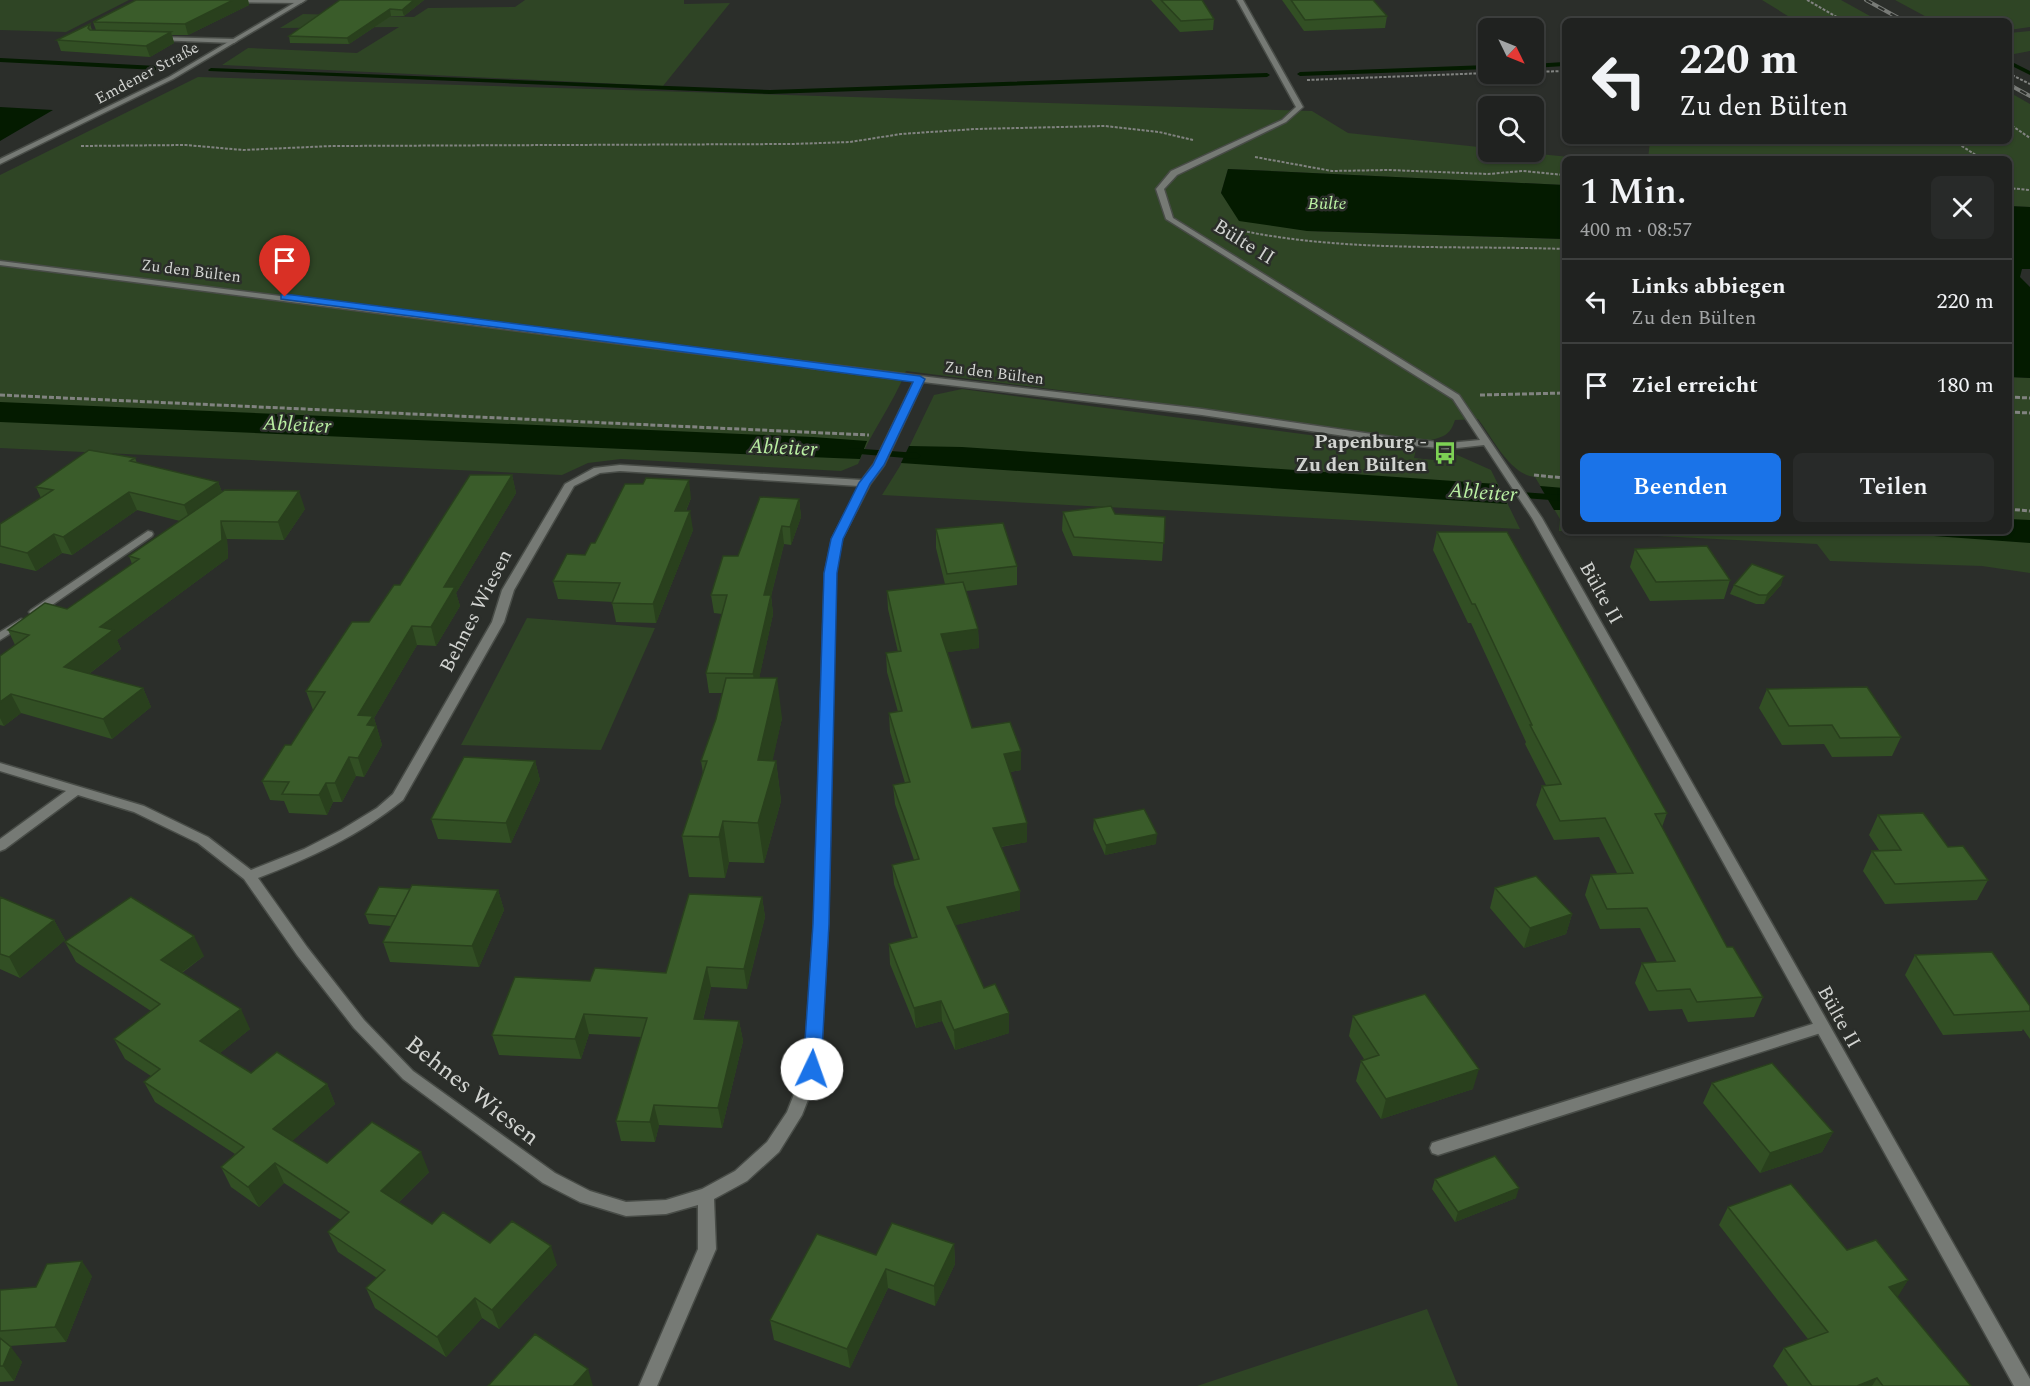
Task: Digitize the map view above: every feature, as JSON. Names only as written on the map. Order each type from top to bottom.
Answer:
[{"type":"street","points":[[216,0],[302,0]]},
{"type":"street","name":"Emdener Straße","points":[[0,162],[171,78],[302,0]]},
{"type":"street","name":"Bülte II","points":[[1240,0],[1300,107],[1284,121],[1174,173],[1160,189],[1170,219],[1456,397],[1537,518],[2024,1386]]},
{"type":"street","points":[[152,39],[234,41]]},
{"type":"street","name":"Zu den Bülten","points":[[0,263],[920,379],[1203,412],[1399,441],[1448,446],[1485,442]]},
{"type":"street","name":"Behnes Wiesen","points":[[0,767],[138,809],[203,840],[249,876],[302,951],[352,1015],[408,1074],[549,1178],[586,1197],[626,1209],[666,1207],[706,1195],[741,1176],[773,1147],[794,1115],[812,1069],[822,900],[830,573],[837,539],[865,483],[879,465],[920,379]]},
{"type":"street","name":"Behnes Wiesen","points":[[249,876],[349,834],[379,814],[398,797],[498,622],[508,590],[570,484],[598,470],[620,468],[865,483]]},
{"type":"street","points":[[0,637],[148,534]]},
{"type":"street","points":[[0,846],[75,790]]},
{"type":"street","points":[[1438,1148],[1822,1027]]},
{"type":"street","points":[[648,1386],[707,1249],[706,1195]]},
{"type":"path","points":[[1807,0],[1839,18]]},
{"type":"path","points":[[1544,72],[1562,71]]},
{"type":"path","points":[[1286,82],[1478,73]]},
{"type":"path","points":[[2012,74],[2030,84]]},
{"type":"path","points":[[40,143],[78,146],[186,145],[243,150],[332,146],[792,144],[850,142],[901,134],[975,129],[1106,126],[1159,132],[1286,164],[1332,171],[1389,170],[1488,174],[1523,171],[1562,175]]},
{"type":"path","points":[[2012,126],[2030,138]]},
{"type":"path","points":[[1959,144],[1977,156]]},
{"type":"path","points":[[2012,188],[2030,190]]},
{"type":"path","points":[[1223,226],[1255,235],[1387,245],[1562,249]]},
{"type":"path","points":[[1456,397],[1562,393]]},
{"type":"path","points":[[0,395],[852,433],[891,440]]},
{"type":"path","points":[[2012,397],[2030,398]]},
{"type":"path","points":[[2012,412],[2030,413]]},
{"type":"path","points":[[2012,509],[2030,511]]},
{"type":"shaded area","points":[[0,0],[129,0],[66,32],[0,30]]},
{"type":"shaded area","points":[[525,0],[684,0],[684,4],[730,3],[663,86],[222,65],[248,48],[357,53],[399,27],[280,28],[303,14],[414,17],[428,8],[515,7]]},
{"type":"shaded area","points":[[1762,0],[1841,0],[1874,18],[1791,18]]},
{"type":"shaded area","points":[[1895,0],[2030,0],[2030,27],[2012,30],[2012,18],[1928,18]]},
{"type":"shaded area","points":[[2030,31],[2030,51],[2012,54],[2012,33]]},
{"type":"shaded area","points":[[198,77],[1312,111],[1348,133],[1478,147],[1478,162],[1544,162],[1544,155],[1562,156],[1562,185],[1228,169],[1221,193],[1307,231],[1562,239],[1562,531],[1559,531],[1560,519],[1535,477],[1526,475],[1510,463],[1478,419],[1455,420],[1445,435],[1427,441],[1123,398],[906,371],[858,464],[841,471],[621,459],[588,463],[562,475],[0,448],[0,175]]},
{"type":"shaded area","points":[[2012,94],[2030,104],[2030,207],[2012,206],[2012,156],[1648,156],[1650,144],[2012,144]]},
{"type":"shaded area","points":[[2012,377],[2030,378],[2030,573],[1982,566],[1830,561],[1817,544],[1619,534],[2012,534]]},
{"type":"shaded area","points":[[962,389],[1416,449],[1414,458],[1454,462],[1455,454],[1491,470],[1520,529],[882,495],[900,466],[934,395]]},
{"type":"shaded area","points":[[527,618],[655,628],[601,750],[461,745]]},
{"type":"shaded area","points":[[1427,1309],[1458,1386],[1197,1386]]},
{"type":"water","points":[[0,107],[53,110],[0,141]]},
{"type":"water","name":"Bülte","points":[[1228,169],[1562,185],[1562,239],[1307,231],[1239,221],[1221,193]]},
{"type":"water","points":[[2012,206],[2030,207],[2030,269],[2022,269],[2020,277],[2030,287],[2030,378],[2012,377]]},
{"type":"water","points":[[0,402],[867,441],[860,459],[0,422]]},
{"type":"water","points":[[909,446],[962,447],[1497,484],[1507,504],[901,463]]},
{"type":"water","points":[[1540,486],[1562,488],[1562,510],[1554,510]]},
{"type":"water","points":[[2012,519],[2030,520],[2030,543],[1906,534],[2012,534]]},
{"type":"building","points":[[136,0],[233,0],[185,24],[93,22]]},
{"type":"building","points":[[340,0],[414,0],[402,10],[390,9],[347,38],[289,36]]},
{"type":"building","points":[[1161,0],[1202,0],[1214,19],[1181,21]]},
{"type":"building","points":[[1291,0],[1373,0],[1387,16],[1305,20]]},
{"type":"building","points":[[90,24],[88,28],[90,30],[171,32],[146,46],[57,40]]},
{"type":"building","points":[[89,450],[135,458],[130,461],[218,482],[184,505],[129,492],[63,537],[54,534],[27,553],[0,546],[0,524],[53,490],[36,487]]},
{"type":"building","points":[[470,475],[512,475],[444,587],[455,587],[431,627],[412,626],[358,715],[373,716],[367,725],[376,726],[358,758],[349,757],[335,783],[326,783],[319,795],[282,794],[289,782],[262,781],[285,745],[291,745],[325,692],[306,691],[352,622],[369,622],[394,585],[400,585]]},
{"type":"building","points":[[646,478],[689,480],[675,511],[690,511],[653,604],[612,603],[620,583],[553,581],[567,554],[585,555],[591,543],[595,543],[625,484],[643,484]]},
{"type":"building","points":[[225,490],[299,491],[278,522],[221,521],[222,540],[100,627],[113,630],[64,667],[143,688],[103,719],[11,694],[0,702],[0,656],[29,635],[8,630],[45,603],[67,609],[139,559],[129,556]]},
{"type":"building","points":[[760,497],[799,499],[790,527],[782,526],[764,595],[771,595],[753,674],[706,673],[727,595],[711,595],[723,556],[738,556]]},
{"type":"building","points":[[1111,506],[1115,514],[1165,517],[1164,543],[1074,537],[1063,512]]},
{"type":"building","points":[[1003,523],[1017,566],[947,574],[936,529]]},
{"type":"building","points":[[1437,532],[1507,532],[1667,813],[1655,814],[1727,947],[1733,947],[1763,997],[1697,1002],[1690,989],[1657,991],[1642,963],[1675,961],[1647,908],[1607,909],[1591,875],[1633,873],[1605,818],[1560,821],[1542,786],[1561,784],[1530,725],[1532,725],[1475,604],[1472,604]]},
{"type":"building","points":[[1707,546],[1730,580],[1656,582],[1635,549]]},
{"type":"building","points":[[1752,564],[1784,576],[1767,595],[1759,595],[1734,585]]},
{"type":"building","points":[[963,582],[978,629],[941,634],[972,728],[1010,722],[1021,751],[1004,754],[1027,823],[993,828],[1020,891],[947,907],[984,988],[995,984],[1009,1013],[954,1030],[941,1001],[914,1008],[889,944],[917,937],[892,865],[919,859],[893,785],[910,782],[889,713],[902,711],[886,653],[901,651],[887,591]]},
{"type":"building","points":[[726,678],[777,678],[758,760],[776,761],[758,823],[723,821],[719,837],[682,836],[707,761],[701,761],[716,719]]},
{"type":"building","points":[[1867,687],[1901,737],[1840,738],[1832,725],[1789,726],[1767,689]]},
{"type":"building","points":[[464,757],[535,761],[506,823],[431,819]]},
{"type":"building","points":[[1144,809],[1157,834],[1106,845],[1094,819]]},
{"type":"building","points":[[1923,813],[1948,847],[1963,846],[1988,880],[1895,884],[1872,851],[1901,850],[1878,815]]},
{"type":"building","points":[[1536,876],[1572,914],[1530,928],[1495,888]]},
{"type":"building","points":[[412,885],[498,890],[472,946],[383,942]]},
{"type":"building","points":[[379,887],[410,889],[396,916],[365,914]]},
{"type":"building","points":[[689,894],[762,897],[744,969],[707,967],[694,1019],[739,1021],[718,1108],[654,1105],[650,1122],[616,1121],[647,1018],[584,1014],[575,1039],[492,1035],[515,977],[590,981],[595,968],[666,973]]},
{"type":"building","points":[[0,897],[54,920],[9,957],[0,954]]},
{"type":"building","points":[[131,897],[194,936],[161,960],[241,1009],[200,1041],[251,1073],[277,1052],[327,1084],[273,1129],[327,1163],[372,1122],[421,1152],[381,1191],[432,1224],[443,1212],[490,1243],[512,1221],[551,1246],[492,1310],[475,1298],[437,1337],[366,1288],[385,1270],[328,1232],[349,1212],[275,1163],[248,1187],[221,1167],[244,1147],[144,1082],[160,1069],[114,1039],[160,1004],[65,942]]},
{"type":"building","points":[[1992,952],[2030,1006],[2030,1011],[1954,1015],[1915,955]]},
{"type":"building","points":[[1425,994],[1479,1069],[1386,1099],[1361,1061],[1379,1055],[1353,1016]]},
{"type":"building","points":[[1772,1063],[1833,1132],[1770,1153],[1712,1083]]},
{"type":"building","points":[[1495,1156],[1519,1188],[1458,1212],[1435,1179]]},
{"type":"building","points":[[1791,1184],[1847,1250],[1876,1240],[1908,1280],[1889,1287],[1971,1386],[1883,1386],[1877,1378],[1857,1386],[1812,1386],[1784,1348],[1828,1332],[1728,1207]]},
{"type":"building","points":[[892,1223],[954,1244],[934,1286],[886,1269],[847,1349],[770,1320],[817,1234],[876,1255]]},
{"type":"building","points":[[82,1261],[55,1327],[0,1331],[0,1290],[36,1287],[47,1264]]},
{"type":"building","points":[[535,1334],[588,1369],[573,1386],[488,1386]]},
{"type":"building","points":[[0,1338],[11,1347],[3,1366],[0,1366]]},
{"type":"waterway","points":[[0,60],[157,68]]},
{"type":"waterway","points":[[1544,65],[1562,64]]},
{"type":"waterway","points":[[2012,64],[2030,73]]},
{"type":"waterway","points":[[1300,74],[1478,67]]},
{"type":"waterway","points":[[211,70],[770,92],[1267,75]]},
{"type":"waterway","name":"Ableiter","points":[[851,451],[917,456]]},
{"type":"waterway","name":"Ableiter","points":[[1489,493],[1562,498]]},
{"type":"railway","points":[[1866,0],[1899,18]]},
{"type":"railway","points":[[2012,86],[2030,96]]},
{"type":"place","name":"Papenburg - Zu den Bülten","points":[[1445,453]]},
{"type":"route","points":[[285,297],[920,379],[879,465],[865,483],[837,539],[830,573],[821,924],[812,1069]]}]
